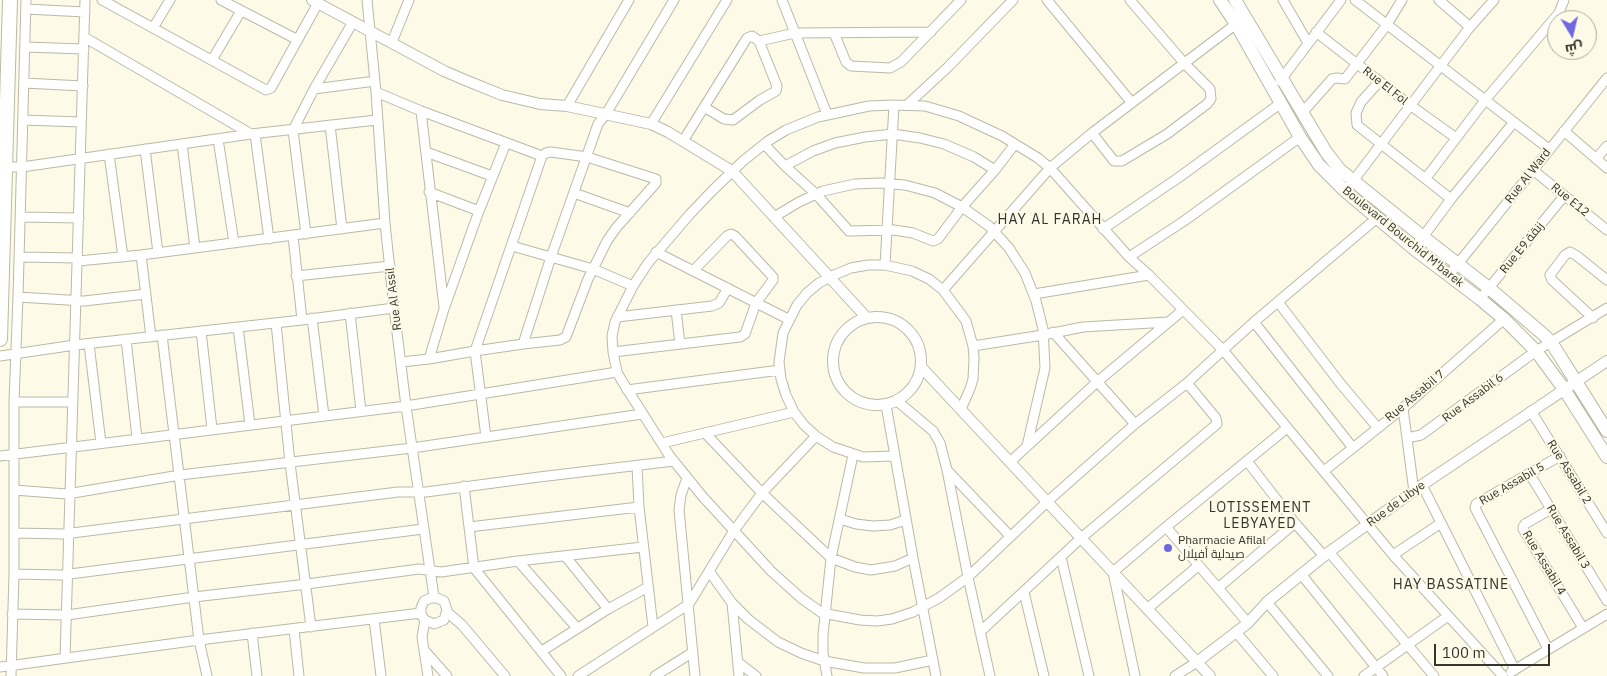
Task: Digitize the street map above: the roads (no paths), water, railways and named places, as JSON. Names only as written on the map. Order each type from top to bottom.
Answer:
[{"type":"highway","points":[[0,70],[1,0]]},
{"type":"highway","points":[[0,339],[3,167],[10,0]]},
{"type":"main road","name":"Boulevard Bourchid M'barek","points":[[1220,0],[1241,20]]},
{"type":"main road","name":"Boulevard Bourchid M'barek","points":[[1235,0],[1241,20],[1278,83],[1302,113],[1349,186],[1377,218],[1414,249],[1489,288],[1552,342],[1575,382],[1607,430]]},
{"type":"main road","name":"Boulevard Bourchid M'barek","points":[[1278,83],[1281,104],[1319,165],[1423,238],[1480,299],[1504,319],[1536,351],[1564,390],[1607,457]]},
{"type":"street","points":[[65,658],[85,0]]},
{"type":"street","points":[[102,0],[263,89],[268,90],[271,88],[298,40],[315,2],[464,80],[502,94],[540,104],[567,106],[651,124],[683,140],[732,171],[828,278],[867,318]]},
{"type":"street","points":[[153,28],[170,0]]},
{"type":"street","points":[[221,0],[298,40]]},
{"type":"street","name":"Rue Al Assil","points":[[367,0],[376,81],[385,222],[394,308],[423,529],[434,597]]},
{"type":"street","points":[[392,42],[409,0]]},
{"type":"street","points":[[567,106],[629,0]]},
{"type":"street","points":[[523,344],[551,257],[598,124],[606,114],[674,0]]},
{"type":"street","points":[[651,124],[727,0]]},
{"type":"street","points":[[782,0],[828,114]]},
{"type":"street","points":[[834,33],[846,62],[851,66],[890,68],[901,62],[961,0]]},
{"type":"street","points":[[907,105],[948,67],[1013,0]]},
{"type":"street","points":[[1047,0],[1132,102]]},
{"type":"street","points":[[1092,133],[1114,160],[1118,162],[1167,134],[1211,99],[1210,89],[1185,64],[1130,0]]},
{"type":"street","points":[[1294,0],[1286,4],[1308,43]]},
{"type":"street","points":[[1278,83],[1341,0]]},
{"type":"street","points":[[1355,0],[1386,26],[1441,65],[1549,149]]},
{"type":"street","points":[[1302,113],[1330,81],[1336,78],[1345,79],[1386,26],[1402,0]]},
{"type":"street","points":[[1439,0],[1470,27]]},
{"type":"street","points":[[1349,186],[1470,27],[1494,0]]},
{"type":"street","points":[[1426,178],[1486,100],[1559,13],[1564,0]]},
{"type":"street","points":[[11,676],[14,574],[15,355],[20,257],[26,5],[85,12]]},
{"type":"street","points":[[212,60],[241,11]]},
{"type":"street","points":[[943,290],[1050,168],[1132,102],[1241,20]]},
{"type":"street","points":[[306,234],[293,130],[314,89],[354,22]]},
{"type":"street","points":[[759,41],[795,33],[931,32]]},
{"type":"street","name":"Rue El Fol","points":[[1316,32],[1379,82],[1456,138]]},
{"type":"street","points":[[683,140],[747,38],[752,36],[759,41],[777,86],[776,91],[733,120],[724,119],[704,107]]},
{"type":"street","points":[[84,37],[253,134]]},
{"type":"street","points":[[25,47],[84,49]]},
{"type":"street","name":"Rue Al Ward","points":[[1453,270],[1607,78]]},
{"type":"street","points":[[314,89],[376,81]]},
{"type":"street","points":[[1379,82],[1361,102],[1356,114],[1355,120],[1357,125],[1452,199]]},
{"type":"street","points":[[24,83],[83,86]]},
{"type":"street","points":[[376,92],[421,111],[542,156]]},
{"type":"street","points":[[885,265],[894,104]]},
{"type":"street","points":[[1377,218],[1254,322],[1223,350],[1187,382],[1048,501],[968,577],[939,598],[922,607],[899,617],[877,621],[848,619],[816,610],[760,560],[674,461],[627,390],[617,372],[613,352],[612,336],[617,317],[633,286],[656,252],[732,171],[764,144],[786,130],[828,114],[869,106],[894,104],[925,106],[959,116],[994,131],[1038,158],[1050,168],[1103,229],[1223,350],[1367,525],[1448,616],[1505,676],[1607,614]]},
{"type":"street","points":[[1103,229],[1281,104]]},
{"type":"street","points":[[421,111],[444,309]]},
{"type":"street","points":[[23,120],[82,122]]},
{"type":"street","points":[[3,167],[22,167],[253,134],[377,120]]},
{"type":"street","points":[[1414,249],[1514,122]]},
{"type":"street","points":[[330,125],[342,229]]},
{"type":"street","points":[[1564,131],[1607,168]]},
{"type":"street","points":[[253,134],[269,239]]},
{"type":"street","points":[[785,166],[806,154],[835,143],[857,138],[893,134],[928,139],[952,146],[995,170]]},
{"type":"street","points":[[1129,256],[1184,221],[1300,137]]},
{"type":"street","points":[[218,139],[234,243]]},
{"type":"street","points":[[429,359],[478,211],[506,143]]},
{"type":"street","points":[[182,144],[195,248]]},
{"type":"street","points":[[764,144],[816,194],[849,231],[887,229],[906,232],[933,241],[936,240],[1015,144]]},
{"type":"street","points":[[1596,159],[1607,146]]},
{"type":"street","points":[[145,149],[158,253]]},
{"type":"street","points":[[426,152],[492,176]]},
{"type":"street","points":[[401,362],[429,359],[475,351],[523,344],[560,340],[566,337],[577,304],[593,269],[616,228],[656,183],[656,180],[587,156],[551,152],[542,156],[475,351],[486,437]]},
{"type":"street","points":[[109,154],[123,257]]},
{"type":"street","name":"Rue E12","points":[[1533,170],[1607,230]]},
{"type":"street","points":[[774,217],[816,194],[855,184],[889,183],[927,191],[962,207],[994,231],[1017,260],[1034,294],[1044,335],[1045,368],[1027,446]]},
{"type":"street","points":[[430,192],[478,211]]},
{"type":"street","points":[[574,193],[630,213]]},
{"type":"street","name":"Rue E9 زنقة","points":[[1480,299],[1564,196]]},
{"type":"street","points":[[21,217],[79,218]]},
{"type":"street","points":[[20,257],[78,260],[123,257],[293,236],[385,222]]},
{"type":"street","points":[[613,352],[742,336],[746,332],[756,303],[774,278],[734,235],[727,236],[694,271]]},
{"type":"street","points":[[293,236],[302,320]]},
{"type":"street","points":[[512,246],[593,269],[633,286]]},
{"type":"street","points":[[656,252],[788,319]]},
{"type":"street","points":[[1593,318],[1558,286],[1550,277],[1551,271],[1568,253],[1573,253],[1607,280]]},
{"type":"street","points":[[141,255],[151,337]]},
{"type":"street","points":[[894,456],[873,458],[853,455],[833,447],[816,436],[794,412],[786,396],[780,370],[781,340],[788,319],[807,292],[828,278],[851,268],[868,265],[885,265],[912,271],[929,279],[943,290],[966,321],[974,346],[973,379],[961,409]]},
{"type":"street","points":[[296,276],[390,266]]},
{"type":"street","points":[[1034,294],[1149,275]]},
{"type":"street","points":[[617,317],[717,305],[728,288]]},
{"type":"street","points":[[18,297],[84,301],[146,294]]},
{"type":"street","points":[[1278,302],[1340,383],[1378,427]]},
{"type":"street","points":[[0,356],[75,345],[394,308]]},
{"type":"street","name":"Rue Assabil 6","points":[[1407,438],[1416,438],[1427,432],[1536,351],[1607,308]]},
{"type":"street","points":[[676,310],[680,344]]},
{"type":"street","points":[[1010,462],[1097,382],[1183,310]]},
{"type":"street","points":[[350,313],[362,411]]},
{"type":"street","points":[[312,318],[324,416]]},
{"type":"street","points":[[867,318],[889,318],[908,330],[918,345],[922,368],[912,389],[897,401],[886,405],[865,404],[851,398],[840,387],[833,368],[834,348],[841,334],[852,324],[867,318]]},
{"type":"street","name":"Rue Assabil 7","points":[[1324,471],[1403,408],[1504,319]]},
{"type":"street","points":[[974,346],[1095,325],[1168,322]]},
{"type":"street","points":[[1254,322],[1353,448]]},
{"type":"street","points":[[276,323],[290,463],[311,627]]},
{"type":"street","points":[[238,327],[250,425]]},
{"type":"street","points":[[201,331],[212,429]]},
{"type":"street","points":[[1053,332],[1136,424]]},
{"type":"street","points":[[162,336],[194,597],[207,676]]},
{"type":"street","points":[[126,340],[137,438]]},
{"type":"street","points":[[89,344],[101,443]]},
{"type":"street","name":"Rue de Libye","points":[[1197,662],[1248,623],[1267,602],[1327,554],[1418,488],[1607,361]]},
{"type":"street","points":[[922,368],[1210,676]]},
{"type":"street","points":[[627,390],[780,370]]},
{"type":"street","points":[[0,456],[406,406],[617,372]]},
{"type":"street","points":[[980,632],[1080,539],[1217,424],[1216,418],[1187,382]]},
{"type":"street","points":[[897,401],[934,430],[937,436],[947,470],[990,676]]},
{"type":"street","points":[[14,402],[72,402]]},
{"type":"street","points":[[886,405],[912,558],[936,676]]},
{"type":"street","points":[[1403,408],[1407,438],[1418,488],[1441,524],[1515,670]]},
{"type":"street","name":"Rue Assabil 2","points":[[1531,411],[1607,533]]},
{"type":"street","points":[[662,443],[794,412]]},
{"type":"street","points":[[14,490],[59,494],[70,493],[180,475],[412,448],[642,414]]},
{"type":"street","points":[[1113,572],[1287,428]]},
{"type":"street","points":[[705,433],[762,493],[831,558],[855,567],[871,570],[895,566],[912,558]]},
{"type":"street","points":[[578,676],[689,604],[734,532],[762,493],[816,436]]},
{"type":"street","points":[[826,676],[823,635],[831,558],[853,455]]},
{"type":"street","name":"Rue Assabil 5","points":[[1548,650],[1475,508],[1476,504],[1560,456]]},
{"type":"street","points":[[14,533],[68,534],[296,504],[398,492],[418,492],[674,461]]},
{"type":"street","points":[[1247,461],[1295,523],[1327,554],[1408,644],[1434,676]]},
{"type":"street","points":[[637,466],[639,507],[653,628]]},
{"type":"street","points":[[947,470],[1010,536]]},
{"type":"street","name":"Rue Assabil 3","points":[[1529,473],[1607,602]]},
{"type":"street","points":[[687,478],[680,495],[679,510],[695,676]]},
{"type":"street","points":[[464,486],[474,568],[561,676]]},
{"type":"street","points":[[469,528],[639,507]]},
{"type":"street","name":"Rue Assabil 4","points":[[1551,509],[1522,527],[1583,628]]},
{"type":"street","points":[[840,519],[856,524],[873,526],[890,525],[906,520]]},
{"type":"street","points":[[1218,588],[1295,523]]},
{"type":"street","points":[[1393,555],[1441,524]]},
{"type":"street","points":[[1166,527],[1248,623]]},
{"type":"street","points":[[14,574],[68,574],[423,529]]},
{"type":"street","points":[[12,614],[67,615],[419,569],[441,572],[518,561],[644,547]]},
{"type":"street","points":[[566,557],[608,609]]},
{"type":"street","points":[[1061,557],[1089,676]]},
{"type":"street","points":[[518,561],[577,628]]},
{"type":"street","points":[[1147,609],[1198,566]]},
{"type":"street","points":[[709,571],[732,603],[748,619],[773,638],[801,653],[865,672],[903,671],[933,660]]},
{"type":"street","points":[[1113,572],[1135,676]]},
{"type":"street","points":[[1301,574],[1383,676]]},
{"type":"street","points":[[542,652],[577,628],[648,587]]},
{"type":"street","points":[[1024,592],[1044,676]]},
{"type":"street","points":[[0,667],[294,628],[423,616],[430,623],[439,623],[444,620],[448,612],[447,606],[444,601],[434,597],[423,603],[423,616],[422,632],[428,676]]},
{"type":"street","points":[[1267,602],[1328,676]]},
{"type":"street","points":[[732,603],[739,676]]},
{"type":"street","points":[[448,612],[462,625],[505,676]]},
{"type":"street","points":[[1364,676],[1448,616]]},
{"type":"street","points":[[374,620],[381,676]]},
{"type":"street","points":[[294,628],[299,676]]},
{"type":"street","points":[[1236,632],[1273,676]]},
{"type":"street","points":[[252,633],[257,676]]},
{"type":"street","points":[[424,650],[447,676]]},
{"type":"street","points":[[655,676],[693,652]]},
{"type":"street","points":[[738,662],[756,676]]},
{"type":"street","points":[[1175,676],[1197,662]]},
{"type":"place","name":"Pharmacie Afilal صيدلية أفيلال","points":[[1168,548]]},
{"type":"district","name":"HAY AL FARAH","points":[[1050,220]]},
{"type":"district","name":"LOTISSEMENT LEBYAYED","points":[[1260,516]]},
{"type":"district","name":"HAY BASSATINE","points":[[1451,585]]}]
